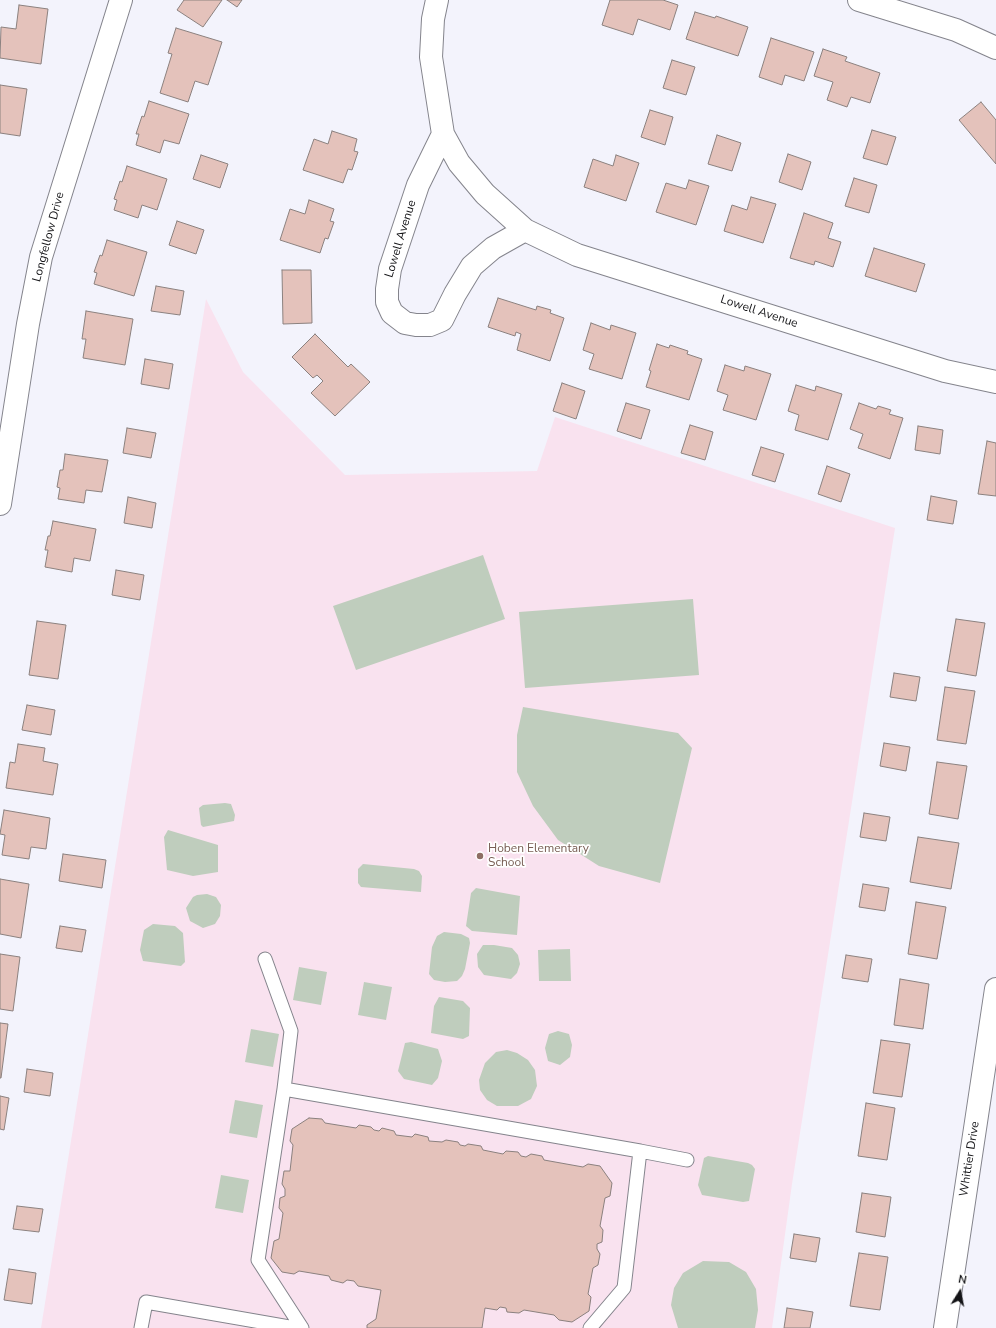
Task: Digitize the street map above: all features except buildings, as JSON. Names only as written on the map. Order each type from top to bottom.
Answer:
[{"type":"street","name":"Longfellow Drive","points":[[0,504],[28,324],[41,257],[121,0]]},
{"type":"street","name":"Lowell Avenue","points":[[437,0],[433,19],[431,57],[443,134],[459,163],[485,194],[525,230],[577,255],[945,371],[996,382]]},
{"type":"street","points":[[859,0],[956,30],[996,48]]},
{"type":"street","name":"Lowell Avenue","points":[[443,134],[418,185],[390,269],[387,302],[392,313],[405,323],[416,325],[430,325],[442,320],[455,294],[472,266],[493,248],[525,230]]},
{"type":"street","name":"Whittier Drive","points":[[945,1328],[996,989]]},
{"type":"lane","points":[[265,960],[291,1031],[284,1090],[258,1260],[302,1328]]},
{"type":"lane","points":[[284,1090],[687,1160]]},
{"type":"lane","points":[[590,1328],[624,1288],[640,1151]]},
{"type":"lane","points":[[141,1328],[146,1302],[294,1328]]},
{"type":"shaded area","name":"Hoben Elementary School","points":[[206,299],[243,372],[345,475],[537,471],[555,417],[895,528],[792,1184],[772,1328],[41,1328]]},
{"type":"green space","points":[[483,555],[505,619],[356,670],[333,606]]},
{"type":"green space","points":[[693,599],[699,675],[525,688],[519,612]]},
{"type":"green space","points":[[523,707],[678,733],[692,748],[660,883],[599,866],[558,840],[533,806],[517,772],[517,735]]},
{"type":"green space","points":[[225,803],[231,804],[235,815],[234,821],[203,827],[201,825],[199,808],[203,805]]},
{"type":"green space","points":[[168,830],[218,845],[218,872],[193,876],[167,870],[164,837]]},
{"type":"green space","points":[[363,864],[414,869],[419,871],[422,876],[421,892],[361,887],[358,883],[358,869]]},
{"type":"green space","points":[[476,888],[520,896],[517,935],[472,931],[466,926],[471,893]]},
{"type":"green space","points":[[207,894],[216,897],[221,905],[220,916],[215,924],[203,928],[190,921],[186,908],[193,897]]},
{"type":"green space","points":[[153,924],[175,926],[183,933],[185,962],[181,966],[143,961],[140,950],[144,930]]},
{"type":"green space","points":[[444,932],[461,934],[469,938],[470,943],[465,969],[462,976],[457,981],[445,982],[434,980],[429,974],[432,947],[437,936]]},
{"type":"green space","points":[[483,945],[512,948],[518,955],[520,964],[517,973],[511,979],[484,975],[478,967],[477,954]]},
{"type":"green space","points":[[570,949],[571,981],[539,981],[538,950]]},
{"type":"green space","points":[[299,967],[327,972],[321,1005],[293,1000]]},
{"type":"green space","points":[[364,982],[392,987],[386,1020],[358,1015]]},
{"type":"green space","points":[[439,997],[463,1001],[470,1008],[469,1036],[463,1039],[431,1033],[434,1006]]},
{"type":"green space","points":[[251,1029],[279,1034],[273,1067],[245,1062]]},
{"type":"green space","points":[[558,1031],[569,1034],[572,1045],[570,1057],[560,1065],[548,1061],[545,1048],[549,1034]]},
{"type":"green space","points":[[411,1042],[438,1049],[442,1061],[438,1078],[432,1085],[404,1079],[398,1071],[405,1043]]},
{"type":"green space","points":[[507,1050],[517,1053],[528,1060],[535,1070],[537,1086],[531,1099],[518,1106],[497,1106],[487,1100],[480,1090],[479,1080],[485,1063],[496,1052]]},
{"type":"green space","points":[[235,1100],[263,1105],[257,1138],[229,1133]]},
{"type":"green space","points":[[708,1156],[752,1165],[755,1169],[749,1201],[743,1202],[702,1195],[698,1185],[704,1158]]},
{"type":"green space","points":[[221,1175],[249,1180],[243,1213],[215,1208]]},
{"type":"green space","points":[[703,1261],[729,1262],[746,1272],[756,1289],[758,1310],[755,1328],[678,1328],[671,1305],[674,1288],[683,1273]]},
{"type":"place","name":"Hoben Elementary School","points":[[480,856]]}]
